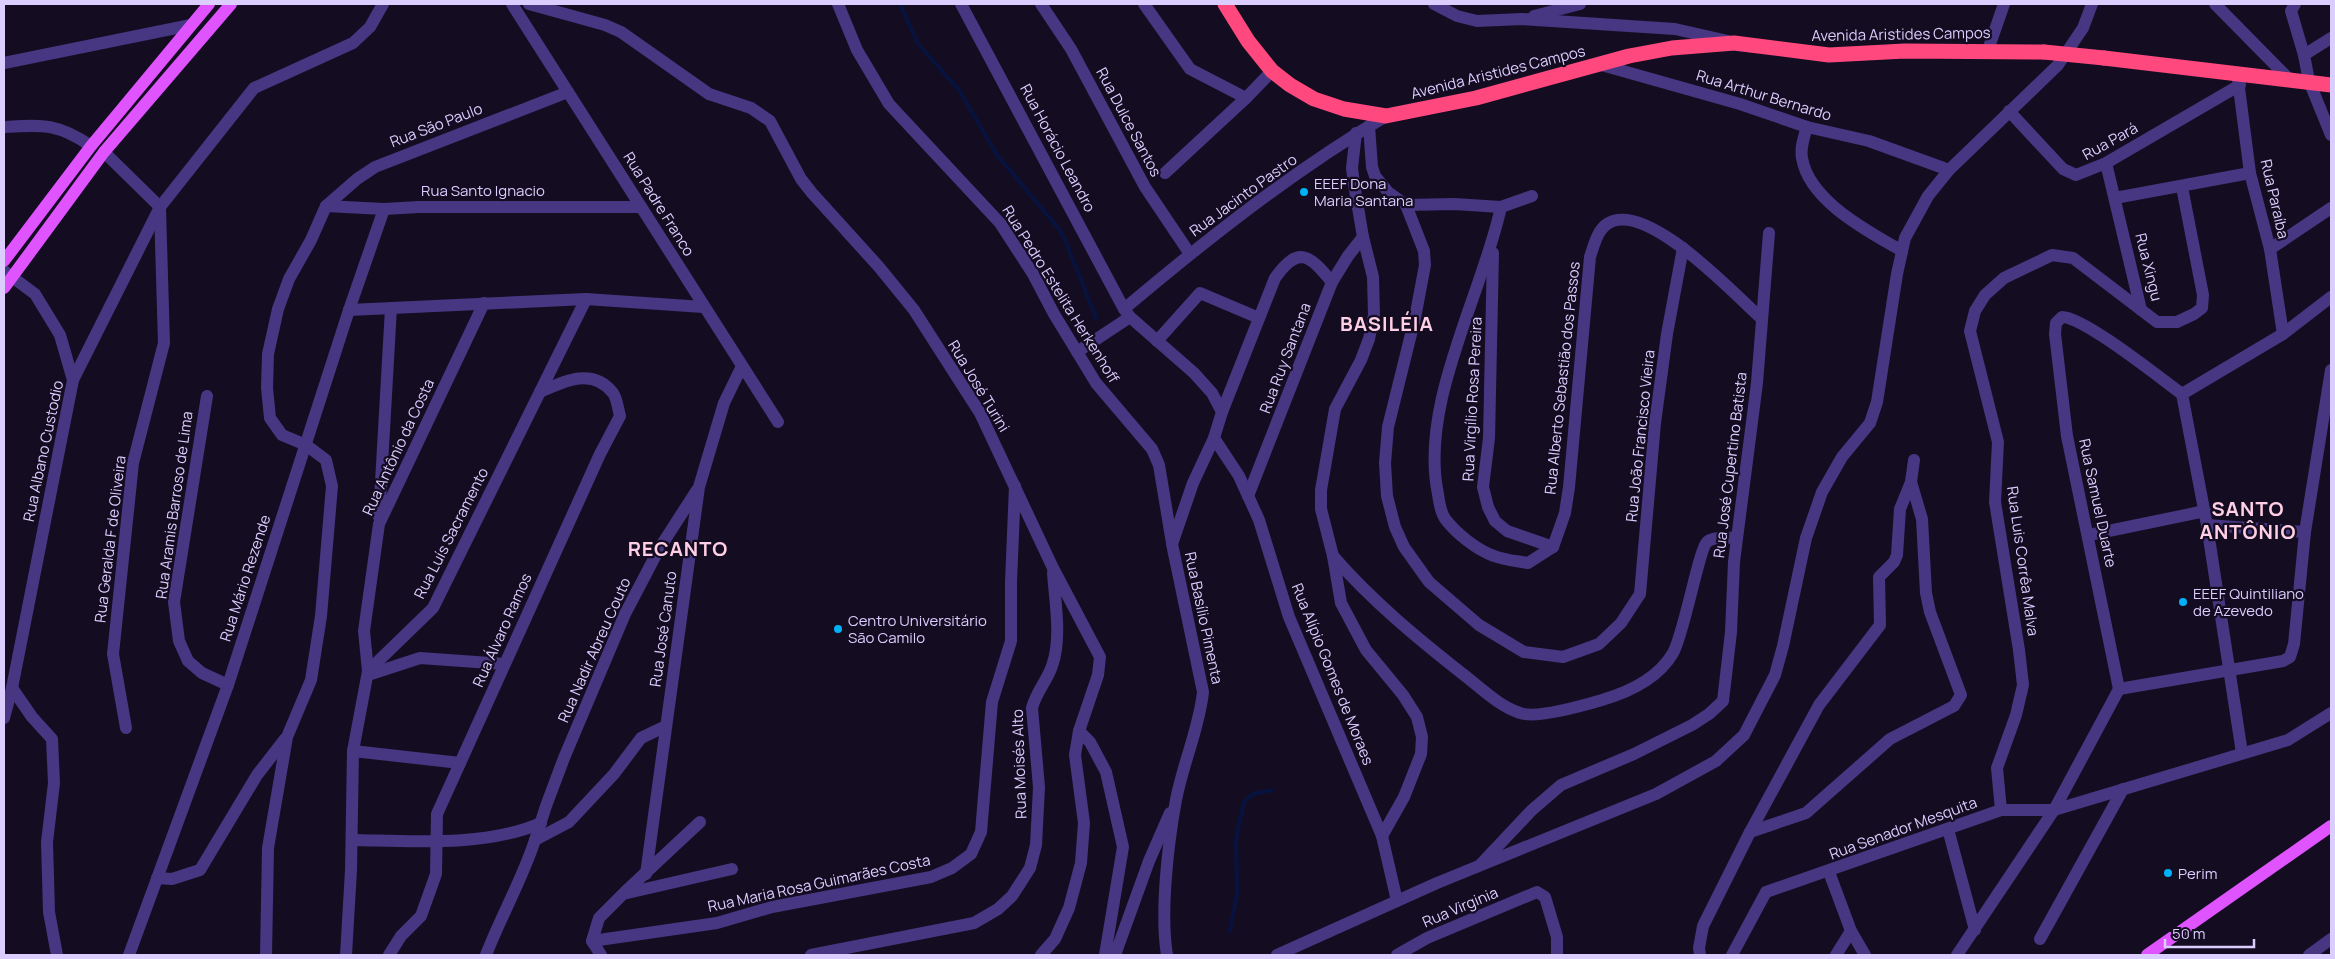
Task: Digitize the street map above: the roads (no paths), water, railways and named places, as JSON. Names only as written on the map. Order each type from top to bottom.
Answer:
[{"type":"highway","name":"Avenida Aristides Campos","points":[[1225,4],[1248,41],[1272,71],[1314,99],[1344,109],[1386,116],[1476,98],[1598,64],[1672,48],[1734,43],[1829,54],[1988,50],[2044,52],[2104,58],[2238,79],[2309,81],[2331,85]]},
{"type":"main road","points":[[4,261],[91,146],[209,4]]},
{"type":"main road","points":[[4,288],[8,274],[104,152],[232,4]]},
{"type":"main road","points":[[2148,955],[2331,826]]},
{"type":"street","name":"Rua Albano Custodio","points":[[4,718],[12,688],[74,380],[160,206],[254,88],[353,43],[370,26],[383,4]]},
{"type":"street","name":"Rua Padre Franco","points":[[512,4],[703,307],[778,422]]},
{"type":"street","name":"Rua José Turini","points":[[529,4],[605,25],[621,32],[709,94],[751,108],[770,121],[801,179],[879,267],[914,310],[980,412],[1053,568],[1100,657],[1098,675],[1082,716],[1075,755],[1084,822],[1082,863],[1069,908],[1046,954]]},
{"type":"street","name":"Rua Pedro Estelita Herkenhoff","points":[[838,4],[857,50],[889,104],[1000,223],[1033,274],[1096,384],[1152,450],[1159,465],[1162,478],[1172,544]]},
{"type":"street","name":"Rua Horácio Leandro","points":[[961,4],[1127,313]]},
{"type":"street","name":"Rua Dulce Santos","points":[[1042,4],[1070,49],[1145,187],[1190,254]]},
{"type":"street","points":[[1144,4],[1190,68],[1246,98]]},
{"type":"street","points":[[1434,4],[1457,16],[1476,21],[1522,19],[1686,30],[1734,43]]},
{"type":"street","points":[[1522,19],[1580,4]]},
{"type":"street","points":[[1988,50],[2004,4]]},
{"type":"street","points":[[1277,955],[1298,950],[1397,901],[1656,794],[1716,761],[1744,735],[1775,675],[1784,646],[1806,538],[1822,492],[1842,457],[1870,423],[1877,402],[1902,251],[1906,238],[1928,196],[1949,170],[2058,66],[2082,28],[2092,4]]},
{"type":"street","points":[[2215,4],[2289,80]]},
{"type":"street","points":[[2295,4],[2291,11],[2304,55],[2309,81],[2331,134]]},
{"type":"street","points":[[4,63],[191,25]]},
{"type":"street","points":[[2304,55],[2331,38]]},
{"type":"street","name":"Rua Arthur Bernardo","points":[[1598,64],[1731,101],[1807,127],[1869,141],[1949,170]]},
{"type":"street","points":[[1165,173],[1246,98],[1272,71]]},
{"type":"street","name":"Rua Pará","points":[[2009,111],[2069,174],[2084,174],[2106,163],[2238,79]]},
{"type":"street","name":"Rua Paraíba","points":[[2238,79],[2250,173],[2270,249],[2283,334]]},
{"type":"street","name":"Rua São Paulo","points":[[326,206],[357,178],[375,167],[568,92]]},
{"type":"street","name":"Rua Jacinto Pastro","points":[[1077,352],[1127,313],[1190,254],[1356,133],[1386,116]]},
{"type":"street","points":[[4,127],[43,124],[73,134],[91,146]]},
{"type":"street","points":[[1370,126],[1372,167],[1375,176],[1384,188],[1406,205],[1454,204],[1501,207],[1532,196]]},
{"type":"street","points":[[1807,127],[1801,151],[1802,159],[1819,191],[1830,203],[1855,223],[1902,251]]},
{"type":"street","points":[[1356,133],[1352,168],[1363,237],[1373,277],[1374,315],[1370,339],[1335,408],[1321,499],[1324,527],[1333,556],[1341,603],[1366,650],[1403,695],[1417,716],[1422,737],[1421,754],[1404,797],[1382,836]]},
{"type":"street","points":[[104,152],[160,206]]},
{"type":"street","name":"Rua Xingu","points":[[2106,163],[2141,310],[2157,322],[2177,322],[2202,308],[2202,287],[2182,187]]},
{"type":"street","points":[[2115,198],[2250,173]]},
{"type":"street","name":"Rua João Francisco Vieira","points":[[1406,205],[1424,251],[1425,265],[1415,318],[1388,427],[1385,463],[1387,496],[1395,527],[1404,547],[1436,588],[1479,625],[1524,652],[1563,657],[1599,644],[1621,623],[1640,594],[1655,423],[1667,334],[1683,248]]},
{"type":"street","name":"Rua Geralda F de Oliveira","points":[[126,728],[113,654],[133,463],[164,343],[160,206]]},
{"type":"street","points":[[266,955],[268,848],[287,737],[311,680],[321,616],[332,486],[326,460],[306,445],[282,435],[270,418],[267,388],[268,354],[278,309],[289,279],[311,240],[326,206]]},
{"type":"street","name":"Rua Santo Ignacio","points":[[326,206],[384,209],[641,206]]},
{"type":"street","points":[[1501,207],[1494,243],[1463,324],[1438,416],[1434,456],[1435,480],[1444,519],[1470,542],[1493,556],[1528,563],[1553,547]]},
{"type":"street","points":[[2270,249],[2331,208]]},
{"type":"street","name":"Rua Mário Rezende","points":[[130,955],[228,685],[348,310],[384,209]]},
{"type":"street","name":"Rua Alberto Sebastião dos Passos","points":[[1553,547],[1565,513],[1569,487],[1590,257],[1600,231],[1614,220],[1635,221],[1652,227],[1683,248],[1761,318]]},
{"type":"street","name":"Rua José Cupertino Batista","points":[[1478,867],[1560,785],[1634,754],[1692,725],[1709,714],[1723,701],[1731,632],[1731,602],[1737,538],[1757,383],[1769,233]]},
{"type":"street","name":"Rua Ruy Santana","points":[[1248,496],[1332,282],[1348,256],[1363,237]]},
{"type":"street","name":"Rua Virgílio Rosa Pereira","points":[[1494,243],[1489,438],[1484,487],[1488,507],[1495,521],[1507,531],[1553,547]]},
{"type":"street","name":"Rua Luis Corrêa Malva","points":[[2001,810],[1997,768],[2016,715],[2023,685],[1995,502],[1998,442],[1970,331],[1975,311],[1985,295],[2004,278],[2052,255],[2074,258],[2141,310]]},
{"type":"street","name":"Rua Basílio Pimenta","points":[[1167,955],[1164,935],[1166,890],[1176,799],[1200,717],[1203,692],[1172,544],[1193,483],[1214,438],[1222,412],[1275,278],[1284,266],[1292,260],[1302,257],[1310,258],[1332,282]]},
{"type":"street","points":[[8,274],[35,294],[60,335],[74,380]]},
{"type":"street","points":[[1157,341],[1200,293],[1259,318]]},
{"type":"street","points":[[2242,754],[2207,525],[2182,394],[2283,334],[2331,297]]},
{"type":"street","points":[[348,310],[586,299],[703,307]]},
{"type":"street","name":"Rua Luís Sacramento","points":[[368,673],[432,608],[586,299]]},
{"type":"street","name":"Rua Antônio da Costa","points":[[368,673],[364,631],[379,524],[484,303]]},
{"type":"street","points":[[379,524],[390,308]]},
{"type":"street","points":[[1127,313],[1204,383],[1222,412]]},
{"type":"street","name":"Rua Samuel Duarte","points":[[2120,689],[2067,436],[2055,334],[2056,323],[2062,317],[2068,317],[2090,329],[2182,394]]},
{"type":"street","name":"Rua José Canuto","points":[[646,874],[699,488],[724,403],[742,366]]},
{"type":"street","points":[[1957,955],[2054,810],[2120,689],[2230,671],[2283,661],[2290,657],[2294,644],[2306,532],[2329,393],[2331,370]]},
{"type":"street","name":"Rua Álvaro Ramos","points":[[389,955],[401,936],[421,916],[436,874],[437,814],[600,454],[620,416],[613,393],[596,379],[572,378],[540,392]]},
{"type":"street","name":"Rua Aramis Barroso de Lima","points":[[207,396],[174,602],[179,641],[188,661],[202,674],[228,685]]},
{"type":"street","name":"Rua Alípio Gomes de Moraes","points":[[1214,438],[1229,458],[1259,520],[1289,617],[1382,836],[1397,901]]},
{"type":"street","points":[[1700,955],[1699,948],[1703,926],[1750,832],[1819,705],[1880,624],[1879,577],[1894,562],[1897,555],[1900,509],[1911,482],[1914,460]]},
{"type":"street","points":[[1750,832],[1806,814],[1890,739],[1954,706],[1959,700],[1960,688],[1941,643],[1926,592],[1922,520],[1911,482]]},
{"type":"street","name":"Rua Maria Rosa Guimarães Costa","points":[[592,941],[717,923],[772,907],[931,877],[952,868],[971,854],[982,832],[992,702],[1011,641],[1015,484]]},
{"type":"street","name":"Rua Nadir Abreu Couto","points":[[542,823],[546,806],[626,614],[659,549],[684,508],[699,488]]},
{"type":"street","points":[[2089,535],[2204,511]]},
{"type":"street","points":[[2207,525],[2306,532]]},
{"type":"street","points":[[1333,556],[1382,607],[1432,650],[1496,701],[1522,714],[1551,712],[1582,706],[1618,695],[1652,677],[1673,653],[1693,593],[1704,547],[1712,540],[1737,538]]},
{"type":"street","name":"Rua Moisés Alto","points":[[811,955],[974,923],[998,909],[1012,896],[1030,868],[1036,845],[1039,787],[1032,708],[1034,700],[1052,666],[1055,653],[1057,639],[1053,568]]},
{"type":"street","points":[[346,955],[352,840],[353,751],[368,673],[420,658],[504,664]]},
{"type":"street","points":[[12,688],[32,716],[52,739],[54,783],[47,842],[49,912],[57,955]]},
{"type":"street","name":"Rua Senador Mesquita","points":[[1732,955],[1766,892],[1829,872],[2001,810],[2054,810],[2288,740],[2331,713]]},
{"type":"street","points":[[535,840],[569,822],[614,774],[641,738],[666,726]]},
{"type":"street","points":[[1079,731],[1090,742],[1106,772],[1123,847],[1112,954]]},
{"type":"street","points":[[158,878],[172,879],[200,870],[257,775],[287,737]]},
{"type":"street","points":[[353,751],[460,763]]},
{"type":"street","points":[[2040,939],[2123,789]]},
{"type":"street","points":[[1112,954],[1176,799]]},
{"type":"street","points":[[600,955],[592,941],[600,918],[700,822]]},
{"type":"street","points":[[352,840],[438,842],[521,832],[542,823]]},
{"type":"street","points":[[486,955],[509,898],[518,885],[542,823]]},
{"type":"street","points":[[1948,829],[1975,930]]},
{"type":"street","points":[[624,894],[732,869]]},
{"type":"street","points":[[1829,872],[1851,931],[1865,955]]},
{"type":"street","name":"Rua Virginia","points":[[1397,955],[1427,938],[1537,892],[1545,896],[1557,937],[1557,955]]},
{"type":"street","points":[[1836,955],[1851,931]]},
{"type":"street","points":[[2314,954],[2331,939]]},
{"type":"waterway","points":[[900,4],[918,44],[959,90],[997,155],[1059,229],[1096,318]]},
{"type":"waterway","points":[[1230,931],[1237,894],[1236,839],[1244,802],[1253,794],[1272,790]]},
{"type":"place","name":"EEEF Dona Maria Santana","points":[[1304,192]]},
{"type":"place","name":"EEEF Quintiliano de Azevedo","points":[[2183,602]]},
{"type":"place","name":"Centro Universitário São Camilo","points":[[838,629]]},
{"type":"place","name":"Perim","points":[[2168,873]]},
{"type":"district","name":"BASILÉIA","points":[[1387,323]]},
{"type":"district","name":"SANTO ANTÔNIO","points":[[2248,520]]},
{"type":"district","name":"RECANTO","points":[[678,548]]}]
